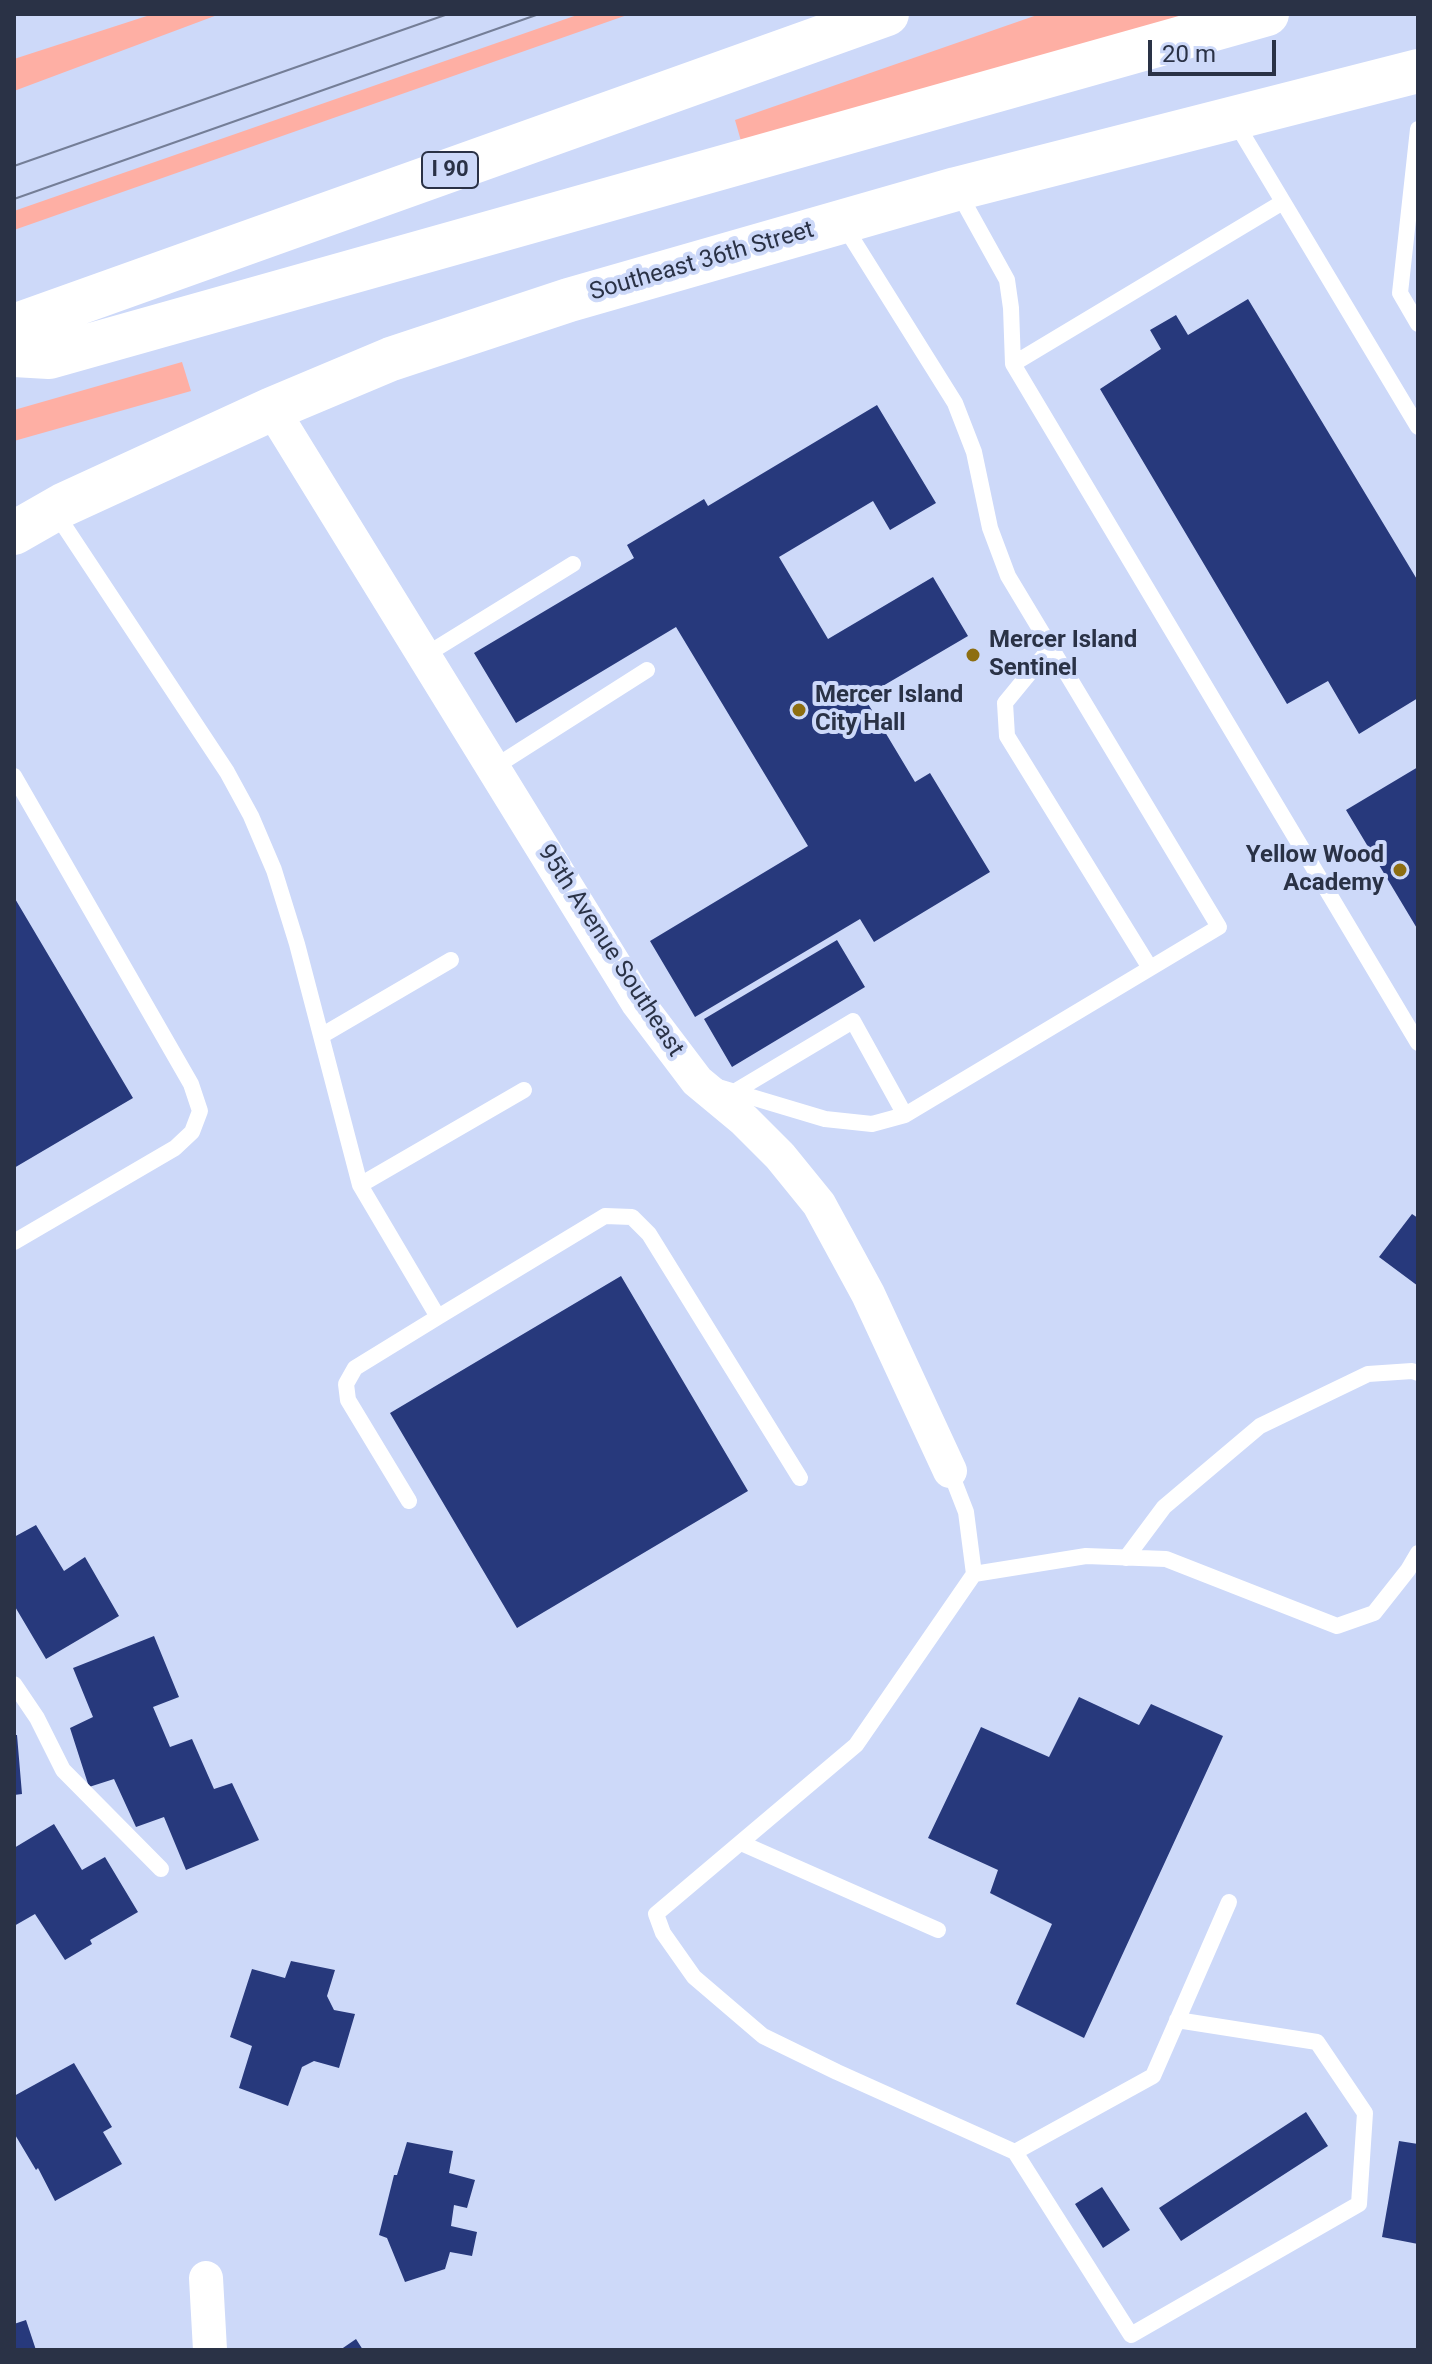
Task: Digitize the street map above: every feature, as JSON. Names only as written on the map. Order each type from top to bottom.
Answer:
[{"type":"main road","name":"I 90","points":[[14,326],[887,14]]},
{"type":"main road","points":[[14,355],[49,357],[1267,14]]},
{"type":"main road","name":"Southeast 36th Street","points":[[14,533],[54,510],[272,409],[391,359],[569,300],[956,189],[1418,71]]},
{"type":"street","name":"95th Avenue Southeast","points":[[272,409],[638,1003],[697,1081],[780,1156],[819,1204],[868,1294],[950,1471]]},
{"type":"street","points":[[206,2278],[210,2350]]},
{"type":"lane","points":[[1233,119],[1418,427]]},
{"type":"lane","points":[[1418,129],[1415,199],[1400,293],[1418,324]]},
{"type":"lane","points":[[956,189],[1007,280],[1013,364],[1418,1043]]},
{"type":"lane","points":[[1013,364],[1283,202]]},
{"type":"lane","points":[[697,1081],[825,1119],[872,1124],[905,1115],[1219,927],[1008,576],[990,528],[974,452],[955,403],[842,222]]},
{"type":"lane","points":[[54,510],[227,772],[251,816],[274,870],[360,1185],[438,1317]]},
{"type":"lane","points":[[424,656],[573,564]]},
{"type":"lane","points":[[1051,647],[1005,703],[1007,736],[1150,968]]},
{"type":"lane","points":[[493,768],[647,670]]},
{"type":"lane","points":[[14,776],[191,1084],[200,1111],[192,1132],[175,1148],[14,1242]]},
{"type":"lane","points":[[321,1036],[451,960]]},
{"type":"lane","points":[[734,1092],[853,1021],[905,1115]]},
{"type":"lane","points":[[360,1185],[524,1090]]},
{"type":"lane","points":[[409,1501],[348,1400],[346,1384],[355,1368],[605,1216],[632,1217],[649,1234],[800,1478]]},
{"type":"lane","points":[[1126,1558],[1164,1507],[1260,1426],[1368,1374],[1418,1373]]},
{"type":"lane","name":"95th Avenue Southeast","points":[[950,1471],[966,1512],[974,1574]]},
{"type":"lane","points":[[1177,2020],[1317,2042],[1365,2113],[1359,2204],[1131,2335],[1015,2152],[763,2036],[694,1977],[663,1933],[656,1914],[856,1745],[974,1574],[1086,1556],[1166,1559],[1337,1626],[1374,1613],[1418,1553]]},
{"type":"lane","points":[[14,1684],[37,1718],[63,1770],[161,1869]]},
{"type":"lane","points":[[741,1843],[938,1930]]},
{"type":"lane","points":[[1015,2152],[1153,2076],[1229,1902]]},
{"type":"shaded area","points":[[153,14],[220,14],[14,91],[14,59]]},
{"type":"shaded area","points":[[580,14],[630,14],[14,230],[14,211]]},
{"type":"shaded area","points":[[1040,14],[1198,14],[741,141],[735,120]]},
{"type":"shaded area","points":[[182,362],[191,391],[14,441],[14,410]]},
{"type":"building","points":[[1248,299],[1418,581],[1418,698],[1359,734],[1328,681],[1287,704],[1100,389],[1161,349],[1150,330],[1176,315],[1188,335]]},
{"type":"building","name":"Mercer Island City Hall","points":[[877,405],[936,503],[890,530],[873,501],[779,557],[828,639],[933,577],[968,636],[864,697],[915,782],[930,773],[990,872],[874,942],[860,919],[695,1017],[650,941],[808,846],[676,627],[516,723],[474,653],[634,558],[627,545],[704,499],[708,506]]},
{"type":"building","name":"Yellow Wood Academy","points":[[1418,767],[1418,930],[1346,810]]},
{"type":"building","points":[[14,897],[133,1098],[14,1168]]},
{"type":"building","points":[[837,940],[865,987],[732,1067],[704,1019]]},
{"type":"building","points":[[1412,1214],[1418,1218],[1418,1286],[1379,1257]]},
{"type":"building","points":[[621,1276],[748,1491],[517,1628],[390,1413]]},
{"type":"building","points":[[36,1525],[64,1571],[85,1557],[119,1616],[46,1659],[14,1605],[14,1537]]},
{"type":"building","points":[[154,1636],[179,1697],[153,1707],[170,1747],[192,1739],[214,1789],[232,1783],[259,1840],[186,1870],[164,1817],[136,1827],[114,1779],[89,1787],[70,1728],[93,1717],[73,1668]]},
{"type":"building","points":[[1079,1697],[1139,1725],[1151,1704],[1223,1736],[1084,2038],[1016,2004],[1052,1924],[990,1893],[998,1870],[928,1838],[981,1727],[1049,1757]]},
{"type":"building","points":[[14,1735],[17,1735],[22,1794],[14,1795]]},
{"type":"building","points":[[54,1824],[82,1870],[105,1857],[138,1912],[90,1940],[92,1944],[65,1960],[35,1914],[14,1926],[14,1848]]},
{"type":"building","points":[[291,1961],[335,1970],[327,1996],[334,2010],[355,2014],[339,2068],[314,2061],[302,2067],[288,2106],[239,2088],[252,2046],[230,2037],[252,1969],[285,1978]]},
{"type":"building","points":[[74,2063],[112,2127],[103,2132],[122,2164],[55,2201],[38,2168],[36,2170],[14,2133],[14,2096]]},
{"type":"building","points":[[1306,2112],[1328,2146],[1181,2241],[1159,2208]]},
{"type":"building","points":[[1399,2141],[1418,2144],[1418,2244],[1382,2237]]},
{"type":"building","points":[[407,2142],[453,2151],[449,2173],[475,2180],[467,2208],[454,2205],[451,2226],[477,2232],[472,2256],[450,2252],[445,2269],[405,2282],[387,2238],[379,2235],[394,2175],[397,2175]]},
{"type":"building","points":[[1102,2187],[1130,2230],[1103,2248],[1075,2204]]},
{"type":"building","points":[[26,2320],[36,2350],[14,2350],[14,2324]]},
{"type":"building","points":[[356,2339],[363,2350],[340,2350]]},
{"type":"tram line","points":[[14,166],[448,14]]},
{"type":"tram line","points":[[14,199],[539,14]]},
{"type":"place","name":"Mercer Island Sentinel","points":[[973,655]]},
{"type":"place","name":"Mercer Island City Hall","points":[[799,710]]},
{"type":"place","name":"Yellow Wood Academy","points":[[1400,870]]}]
